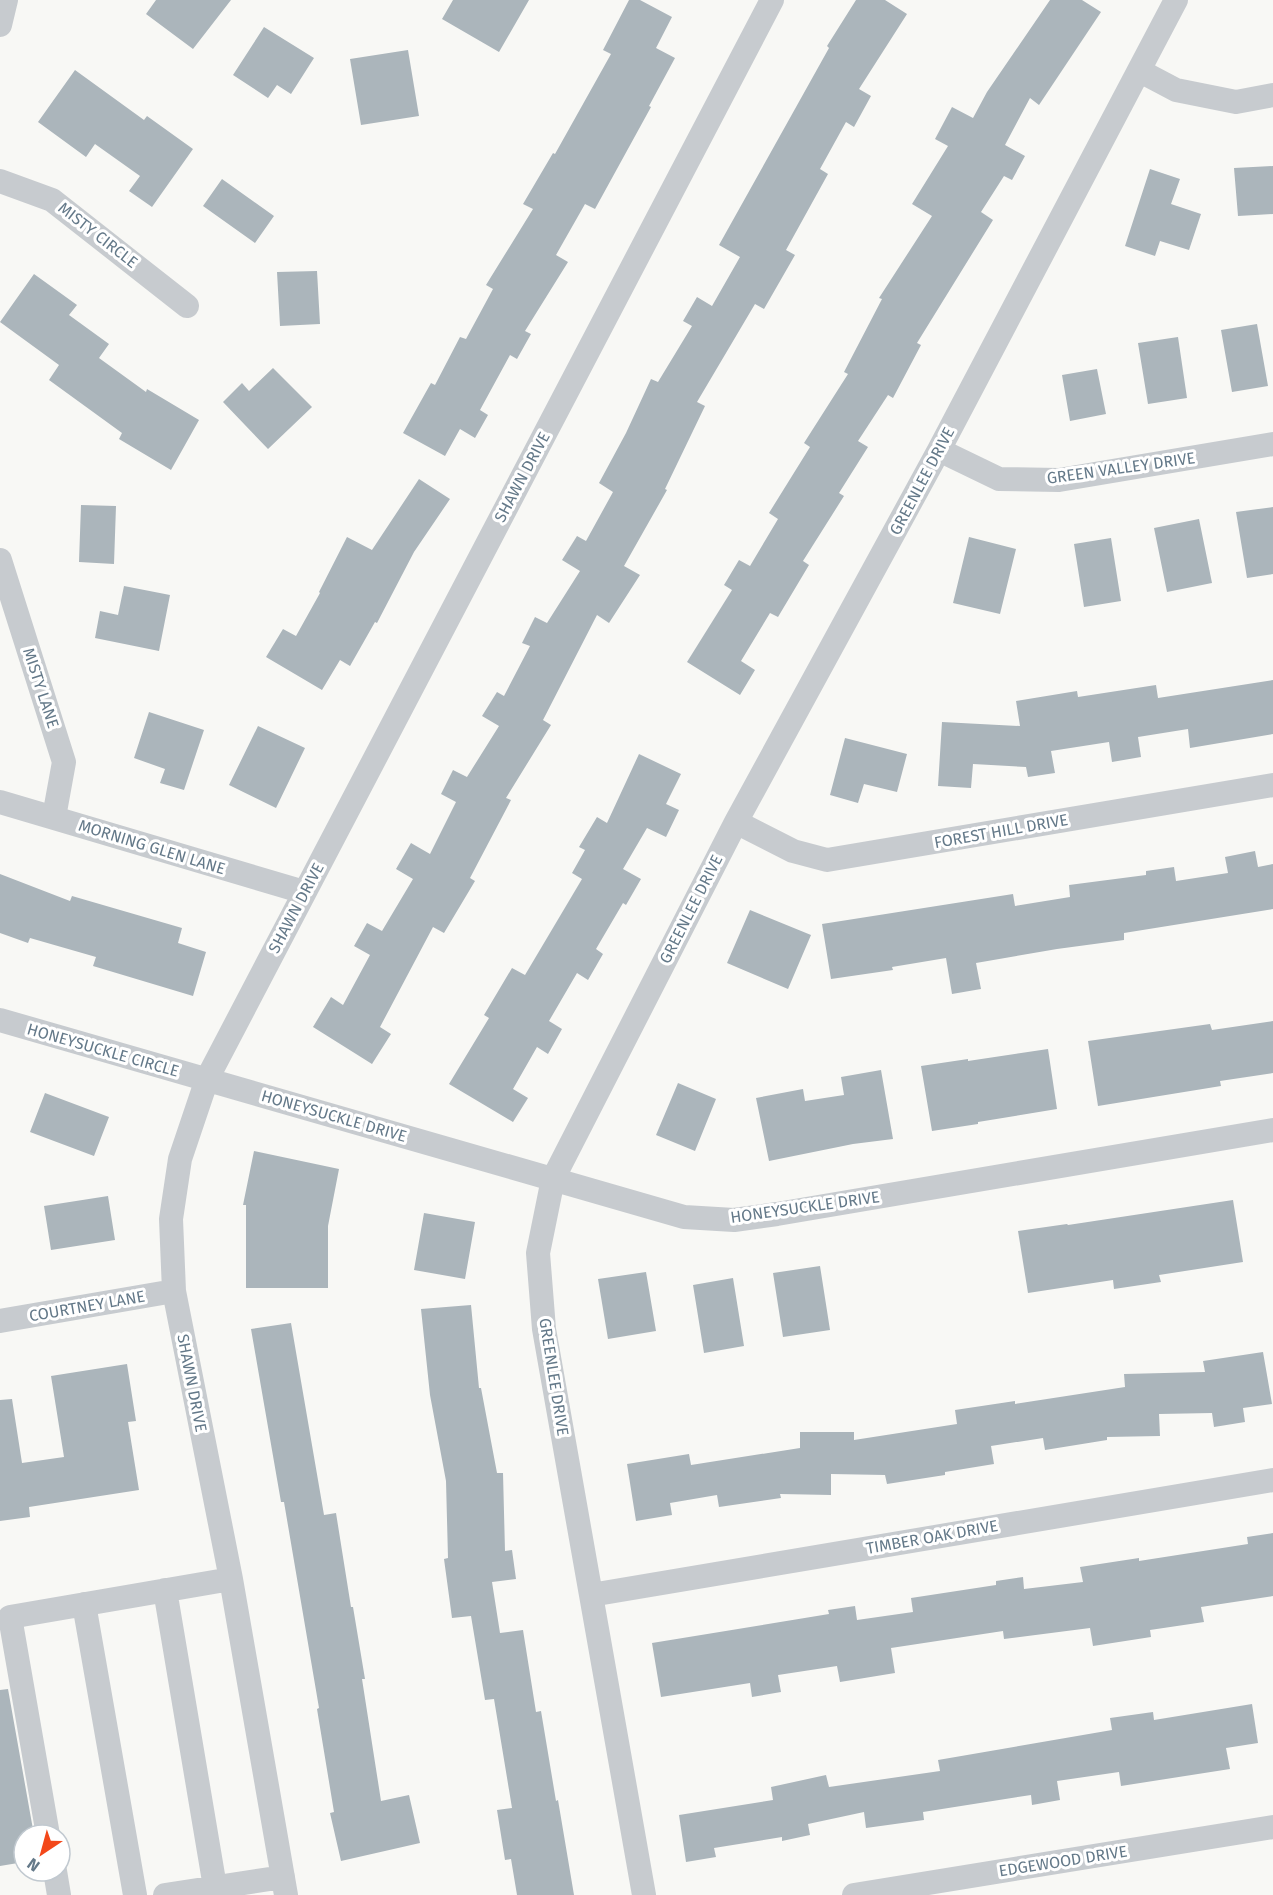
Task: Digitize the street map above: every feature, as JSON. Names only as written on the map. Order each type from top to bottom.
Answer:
[{"type":"street","points":[[0,25],[6,0]]},
{"type":"street","name":"SHAWN DRIVE","points":[[284,1886],[231,1579],[174,1290],[171,1219],[180,1159],[207,1079],[772,0]]},
{"type":"street","name":"GREENLEE DRIVE","points":[[645,1895],[543,1318],[538,1253],[552,1179],[736,822],[939,450],[1176,0]]},
{"type":"street","points":[[1140,70],[1176,90],[1236,102],[1273,95]]},
{"type":"street","name":"MISTY CIRCLE","points":[[0,181],[52,200],[187,306]]},
{"type":"street","name":"GREEN VALLEY DRIVE","points":[[939,450],[999,479],[1059,480],[1273,444]]},
{"type":"street","name":"MISTY LANE","points":[[0,560],[64,762],[54,817]]},
{"type":"street","name":"FOREST HILL DRIVE","points":[[736,822],[793,851],[827,860],[1273,785]]},
{"type":"street","name":"MORNING GLEN LANE","points":[[0,802],[304,892]]},
{"type":"street","name":"HONEYSUCKLE CIRCLE","points":[[0,1020],[207,1079]]},
{"type":"street","name":"HONEYSUCKLE DRIVE","points":[[207,1079],[684,1216],[734,1220],[1273,1130]]},
{"type":"street","name":"COURTNEY LANE","points":[[0,1321],[174,1290]]},
{"type":"street","name":"TIMBER OAK DRIVE","points":[[591,1595],[1273,1480]]},
{"type":"street","points":[[46,1823],[10,1617],[231,1579]]},
{"type":"street","points":[[165,1590],[215,1887]]},
{"type":"street","points":[[84,1604],[135,1895]]},
{"type":"street","name":"EDGEWOOD DRIVE","points":[[854,1895],[1273,1827]]},
{"type":"street","points":[[165,1895],[215,1887],[284,1886]]},
{"type":"building","points":[[156,0],[231,0],[193,49],[146,14]]},
{"type":"building","points":[[453,0],[529,0],[499,52],[442,19]]},
{"type":"building","points":[[629,0],[640,0],[672,17],[656,48],[675,58],[595,209],[585,204],[556,255],[568,262],[525,331],[531,334],[517,359],[510,355],[480,410],[488,415],[475,438],[460,429],[445,456],[403,433],[431,383],[435,385],[460,337],[466,339],[493,289],[486,285],[533,209],[523,204],[553,153],[555,154],[611,54],[603,50]]},
{"type":"building","points":[[856,0],[885,0],[907,14],[859,89],[871,96],[854,127],[846,122],[820,169],[828,174],[786,250],[795,255],[764,309],[755,304],[697,402],[705,406],[665,489],[667,490],[624,566],[640,575],[609,623],[597,615],[543,720],[551,725],[506,798],[511,800],[470,878],[475,881],[444,933],[433,927],[380,1027],[391,1034],[372,1064],[313,1027],[331,997],[343,1005],[370,955],[354,946],[367,923],[382,931],[413,879],[396,869],[411,843],[430,854],[456,802],[441,794],[453,770],[467,777],[499,726],[482,716],[497,692],[504,696],[530,646],[522,643],[535,617],[547,623],[580,571],[562,560],[577,536],[586,541],[613,492],[599,483],[651,379],[658,382],[692,326],[683,321],[697,297],[712,306],[740,257],[719,245],[829,48],[827,46]]},
{"type":"building","points":[[1050,0],[1082,0],[1101,12],[1039,105],[1030,98],[1005,145],[1025,156],[1012,180],[1004,176],[981,212],[993,220],[917,343],[921,345],[893,398],[888,395],[858,441],[868,447],[839,493],[844,496],[803,561],[809,565],[778,617],[770,613],[741,661],[755,670],[740,695],[687,662],[732,590],[724,585],[739,560],[750,566],[778,519],[769,513],[810,447],[804,443],[848,374],[844,372],[882,299],[879,298],[932,216],[912,204],[948,146],[935,139],[952,107],[973,118],[987,92]]},
{"type":"building","points":[[264,27],[314,58],[291,94],[277,85],[268,98],[233,75]]},
{"type":"building","points":[[408,50],[419,116],[361,125],[350,59]]},
{"type":"building","points":[[75,70],[144,120],[147,116],[193,149],[152,207],[129,191],[140,176],[95,144],[86,157],[38,122]]},
{"type":"building","points":[[1273,166],[1273,214],[1238,216],[1234,168]]},
{"type":"building","points":[[1150,169],[1180,179],[1171,204],[1201,214],[1189,250],[1160,241],[1155,256],[1125,246]]},
{"type":"building","points":[[222,179],[274,216],[255,243],[203,206]]},
{"type":"building","points":[[317,271],[320,324],[280,326],[277,272]]},
{"type":"building","points":[[34,274],[77,305],[69,315],[109,344],[99,358],[146,392],[147,389],[199,420],[171,470],[119,439],[122,433],[49,380],[59,365],[0,322]]},
{"type":"building","points":[[1257,324],[1268,386],[1232,392],[1221,330]]},
{"type":"building","points":[[1178,337],[1187,398],[1148,404],[1138,343]]},
{"type":"building","points":[[273,368],[312,407],[268,449],[223,402],[242,383],[249,391]]},
{"type":"building","points":[[1097,369],[1106,414],[1070,421],[1062,375]]},
{"type":"building","points":[[419,479],[450,499],[414,552],[377,623],[375,622],[350,666],[340,660],[322,690],[266,657],[283,629],[296,636],[347,537],[372,550]]},
{"type":"building","points":[[81,505],[116,506],[114,564],[79,562]]},
{"type":"building","points":[[1273,507],[1273,574],[1247,578],[1236,512]]},
{"type":"building","points":[[1199,519],[1212,583],[1167,592],[1154,528]]},
{"type":"building","points":[[969,537],[1016,549],[1000,614],[953,603]]},
{"type":"building","points":[[1111,538],[1121,601],[1084,607],[1074,544]]},
{"type":"building","points":[[124,586],[170,595],[159,651],[95,638],[100,611],[118,615]]},
{"type":"building","points":[[1273,680],[1273,734],[1190,748],[1188,729],[1138,737],[1141,757],[1112,762],[1109,742],[1051,751],[1055,773],[1028,777],[1026,767],[973,764],[971,788],[938,786],[942,722],[1020,726],[1016,701],[1077,691],[1078,697],[1156,685],[1158,698]]},
{"type":"building","points":[[149,712],[204,730],[184,790],[160,783],[165,769],[134,758]]},
{"type":"building","points":[[258,726],[305,748],[276,808],[229,785]]},
{"type":"building","points":[[845,738],[907,754],[897,792],[864,784],[858,803],[830,795]]},
{"type":"building","points":[[639,754],[681,774],[666,804],[679,810],[666,837],[647,828],[623,869],[641,879],[626,905],[623,903],[596,949],[603,954],[588,980],[577,973],[549,1021],[562,1029],[548,1054],[537,1047],[513,1089],[528,1098],[513,1122],[449,1084],[489,1018],[484,1015],[512,968],[525,975],[582,879],[572,873],[585,850],[579,847],[597,817],[607,823]]},
{"type":"building","points":[[1255,851],[1258,867],[1273,864],[1273,909],[1124,933],[1124,940],[976,963],[981,989],[952,994],[946,958],[892,967],[893,970],[831,979],[822,924],[1013,894],[1015,906],[1070,897],[1069,885],[1146,875],[1146,871],[1174,867],[1176,881],[1228,873],[1225,857]]},
{"type":"building","points":[[0,874],[70,901],[72,896],[182,928],[178,943],[206,952],[193,996],[93,966],[96,957],[30,938],[28,943],[0,933]]},
{"type":"building","points":[[750,910],[811,935],[788,989],[727,963]]},
{"type":"building","points":[[1273,1021],[1273,1073],[1220,1081],[1221,1086],[1098,1106],[1088,1041],[1210,1024],[1212,1030]]},
{"type":"building","points":[[1048,1049],[1057,1109],[932,1131],[921,1066]]},
{"type":"building","points":[[881,1070],[893,1139],[853,1144],[769,1161],[756,1098],[803,1089],[805,1101],[844,1095],[841,1077]]},
{"type":"building","points":[[678,1083],[716,1099],[695,1151],[656,1135]]},
{"type":"building","points":[[45,1093],[109,1117],[94,1156],[30,1132]]},
{"type":"building","points":[[254,1151],[339,1169],[328,1226],[328,1288],[246,1288],[246,1205],[243,1205]]},
{"type":"building","points":[[108,1196],[115,1240],[51,1250],[44,1206]]},
{"type":"building","points":[[1233,1200],[1243,1262],[1159,1275],[1161,1282],[1114,1289],[1113,1280],[1028,1293],[1018,1231]]},
{"type":"building","points":[[424,1213],[475,1222],[465,1279],[414,1270]]},
{"type":"building","points":[[820,1266],[830,1330],[783,1337],[773,1273]]},
{"type":"building","points":[[646,1272],[656,1331],[608,1339],[598,1279]]},
{"type":"building","points":[[733,1278],[744,1346],[704,1353],[693,1285]]},
{"type":"building","points":[[471,1305],[479,1388],[481,1388],[497,1473],[503,1473],[505,1551],[512,1550],[516,1579],[492,1582],[500,1633],[523,1630],[536,1712],[541,1711],[574,1895],[517,1895],[511,1859],[505,1860],[497,1810],[512,1808],[494,1699],[485,1700],[471,1616],[452,1618],[444,1559],[448,1558],[446,1481],[430,1395],[421,1309]]},
{"type":"building","points":[[291,1323],[324,1515],[336,1513],[365,1679],[362,1679],[381,1801],[409,1795],[420,1843],[341,1861],[330,1813],[334,1812],[317,1709],[319,1708],[284,1502],[281,1502],[251,1329]]},
{"type":"building","points":[[1263,1352],[1272,1404],[1243,1408],[1245,1422],[1214,1427],[1212,1413],[1159,1414],[1160,1436],[1107,1437],[1107,1440],[1045,1450],[1043,1438],[991,1446],[994,1464],[945,1472],[945,1475],[887,1484],[885,1475],[831,1474],[831,1495],[780,1494],[781,1498],[719,1507],[717,1495],[670,1503],[672,1515],[636,1521],[627,1464],[689,1454],[691,1465],[800,1448],[800,1432],[854,1432],[854,1440],[957,1424],[955,1410],[1015,1401],[1015,1404],[1125,1387],[1124,1374],[1205,1372],[1203,1361]]},
{"type":"building","points":[[127,1364],[136,1421],[128,1422],[139,1490],[29,1507],[30,1517],[0,1521],[0,1400],[12,1399],[22,1463],[64,1457],[51,1376]]},
{"type":"building","points":[[1273,1533],[1273,1596],[1201,1607],[1204,1622],[1150,1630],[1151,1637],[1093,1646],[1090,1628],[1004,1639],[1003,1631],[891,1648],[895,1673],[840,1682],[837,1666],[778,1675],[781,1692],[752,1697],[750,1683],[661,1697],[652,1643],[829,1614],[828,1610],[855,1606],[857,1620],[913,1612],[911,1598],[996,1585],[996,1581],[1023,1577],[1024,1589],[1083,1582],[1080,1567],[1139,1558],[1139,1561],[1248,1544],[1247,1537]]},
{"type":"building","points":[[8,1689],[32,1823],[12,1823],[12,1864],[0,1866],[0,1690]]},
{"type":"building","points":[[1252,1704],[1258,1743],[1226,1748],[1230,1769],[1121,1786],[1119,1772],[1057,1781],[1060,1800],[1032,1805],[1031,1795],[923,1812],[924,1820],[866,1828],[864,1812],[808,1824],[810,1835],[782,1841],[782,1837],[714,1848],[716,1857],[686,1862],[679,1815],[773,1800],[771,1787],[826,1775],[829,1787],[940,1771],[938,1760],[1112,1730],[1110,1718],[1153,1712],[1154,1720]]}]
